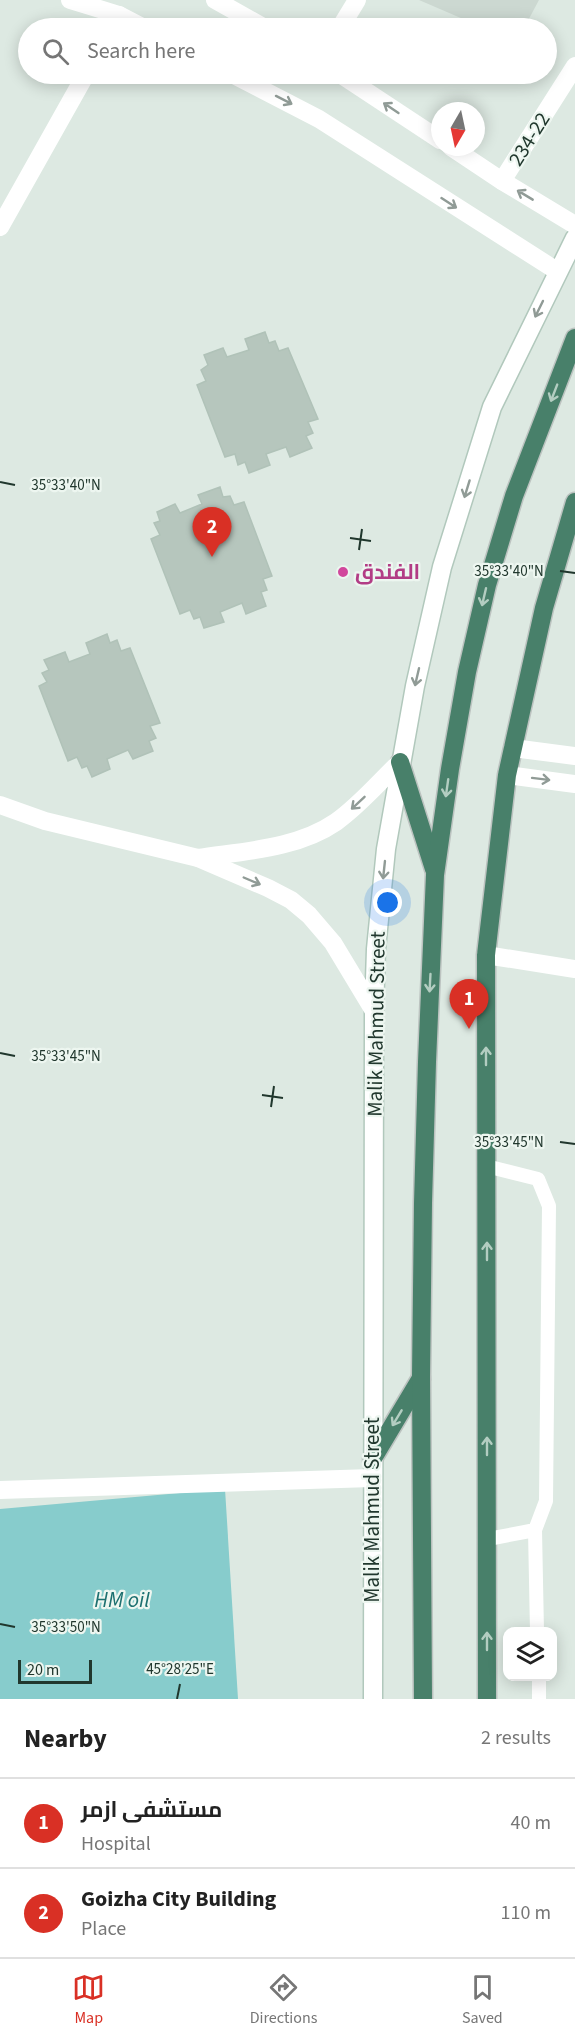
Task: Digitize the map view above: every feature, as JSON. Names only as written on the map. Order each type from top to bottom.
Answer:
[{"type":"highway","points":[[423,1699],[422,1377],[427,1062],[435,875],[465,682],[487,585],[514,496],[575,338]]},
{"type":"highway","points":[[487,1699],[486,955],[507,775],[544,608],[575,502]]},
{"type":"highway","points":[[400,762],[435,875]]},
{"type":"highway","points":[[372,1460],[422,1377]]},
{"type":"street","points":[[70,0],[107,18]]},
{"type":"street","points":[[215,0],[247,18]]},
{"type":"street","points":[[346,18],[357,0]]},
{"type":"street","name":"234-22","points":[[502,181],[575,66]]},
{"type":"street","points":[[0,227],[80,84]]},
{"type":"street","points":[[251,84],[319,119],[557,271]]},
{"type":"street","points":[[355,84],[431,134]]},
{"type":"street","points":[[464,156],[575,225]]},
{"type":"street","name":"Malik Mahmud Street","points":[[373,1699],[374,1011],[376,949],[386,849],[415,686],[442,567],[492,407],[575,238]]},
{"type":"street","points":[[513,748],[575,756]]},
{"type":"street","points":[[198,858],[278,844],[318,832],[348,813],[400,762]]},
{"type":"street","points":[[507,775],[575,784]]},
{"type":"street","points":[[0,805],[45,821],[198,858],[291,900],[309,915],[333,943],[374,1011]]},
{"type":"street","points":[[486,955],[575,969]]},
{"type":"street","points":[[0,1490],[372,1478]]},
{"type":"lane","points":[[486,1166],[538,1179],[549,1206],[546,1501],[535,1530],[537,1627]]},
{"type":"lane","points":[[488,1539],[535,1530]]},
{"type":"lane","points":[[539,1681],[539,1699]]},
{"type":"shaded area","points":[[419,0],[539,0],[529,18],[461,18]]},
{"type":"water","name":"HM oil","points":[[225,1489],[238,1699],[0,1699],[0,1509]]},
{"type":"building","points":[[265,332],[269,343],[275,341],[279,351],[288,348],[318,419],[308,422],[313,433],[306,436],[312,448],[290,457],[286,447],[266,454],[270,465],[249,473],[245,462],[238,465],[235,454],[225,457],[197,385],[206,381],[201,370],[208,365],[204,355],[223,348],[227,357],[249,350],[245,339]]},
{"type":"building","points":[[220,487],[223,497],[230,496],[234,505],[244,502],[272,576],[263,579],[267,590],[261,592],[266,606],[246,614],[242,603],[220,612],[224,622],[204,628],[200,617],[194,619],[190,610],[180,614],[151,539],[160,535],[154,523],[160,521],[157,512],[175,504],[180,513],[202,504],[198,495]]},
{"type":"building","points":[[107,634],[110,643],[117,640],[121,651],[130,648],[160,723],[150,726],[156,738],[149,741],[153,751],[133,759],[128,750],[107,759],[110,769],[92,777],[87,766],[82,768],[77,757],[68,761],[39,686],[47,682],[42,673],[49,670],[44,660],[65,652],[69,662],[90,654],[86,643]]},
{"type":"place","name":"Goizha City Building","points":[[212,557]]},
{"type":"place","name":"الفندق","points":[[343,572]]},
{"type":"place","name":"مستشفى ازمر","points":[[469,1029]]}]
